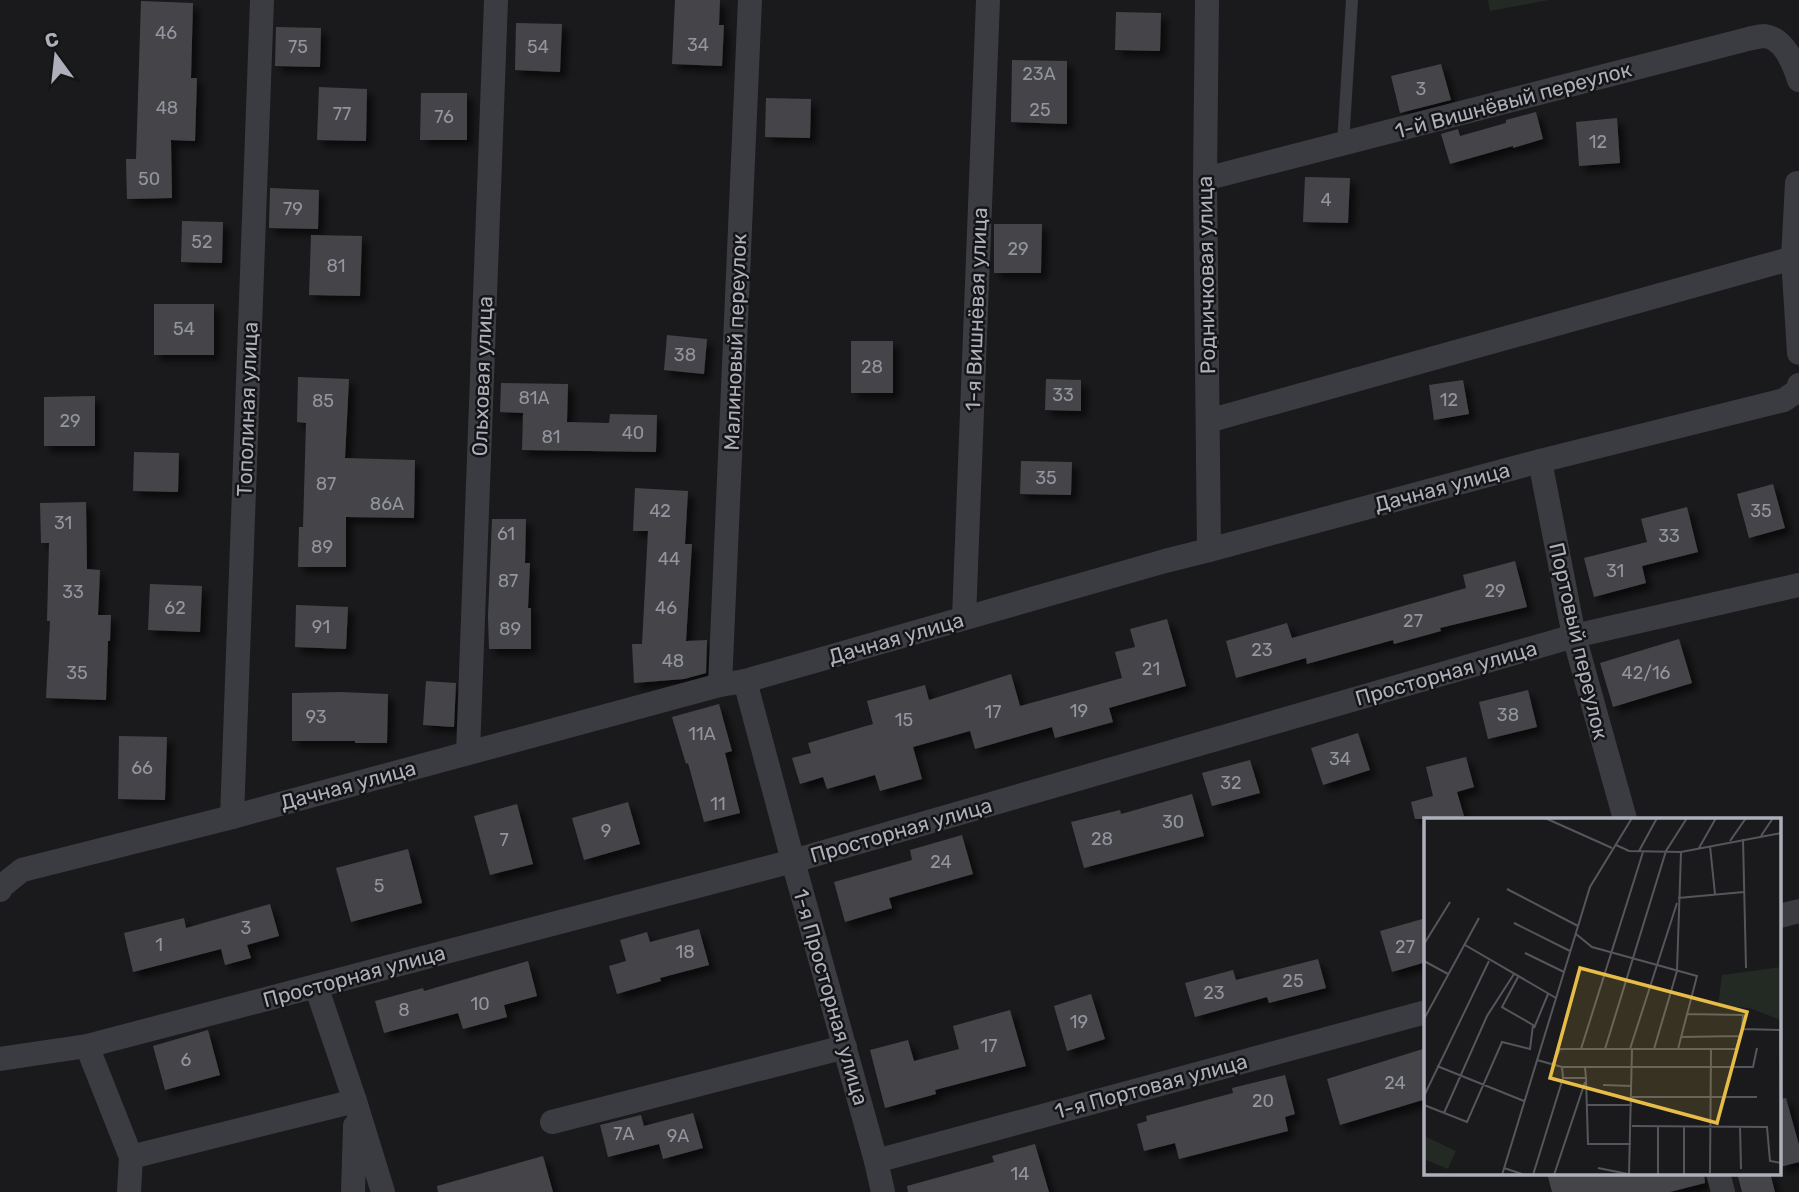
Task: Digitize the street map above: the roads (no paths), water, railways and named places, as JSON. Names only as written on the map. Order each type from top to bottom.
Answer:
[{"type":"street","name":"Тополиная улица","points":[[232,817],[262,0]]},
{"type":"street","name":"Ольховая улица","points":[[468,752],[496,0]]},
{"type":"street","name":"Малиновый переулок","points":[[720,685],[750,0]]},
{"type":"street","name":"1-я Вишнёвая улица","points":[[964,618],[988,0]]},
{"type":"street","name":"Родничковая улица","points":[[1207,0],[1205,179],[1209,551]]},
{"type":"street","name":"1-й Вишнёвый переулок","points":[[1205,179],[1765,36],[1778,42],[1787,52],[1799,80]]},
{"type":"street","points":[[1798,178],[1793,258],[1799,353]]},
{"type":"street","points":[[1208,421],[1793,258]]},
{"type":"street","name":"Дачная улица","points":[[0,888],[22,870],[232,817],[720,685],[745,681],[1165,561],[1540,461],[1784,400],[1798,388]]},
{"type":"street","name":"Портовый переулок","points":[[1540,461],[1574,636],[1625,818]]},
{"type":"street","name":"Просторная улица","points":[[0,1059],[87,1046],[793,861],[1574,636],[1799,584]]},
{"type":"street","name":"1-я Просторная улица","points":[[745,681],[883,1192]]},
{"type":"street","points":[[1782,915],[1799,911]]},
{"type":"street","points":[[316,986],[383,1192]]},
{"type":"street","name":"1-я Портовая улица","points":[[876,1161],[1424,1013]]},
{"type":"street","points":[[87,1046],[131,1157],[129,1192]]},
{"type":"street","points":[[552,1122],[845,1047]]},
{"type":"street","points":[[131,1157],[355,1101]]},
{"type":"street","points":[[353,1192],[355,1101]]},
{"type":"street","points":[[1718,1174],[1723,1192]]},
{"type":"lane","points":[[1343,144],[1352,0]]}]
